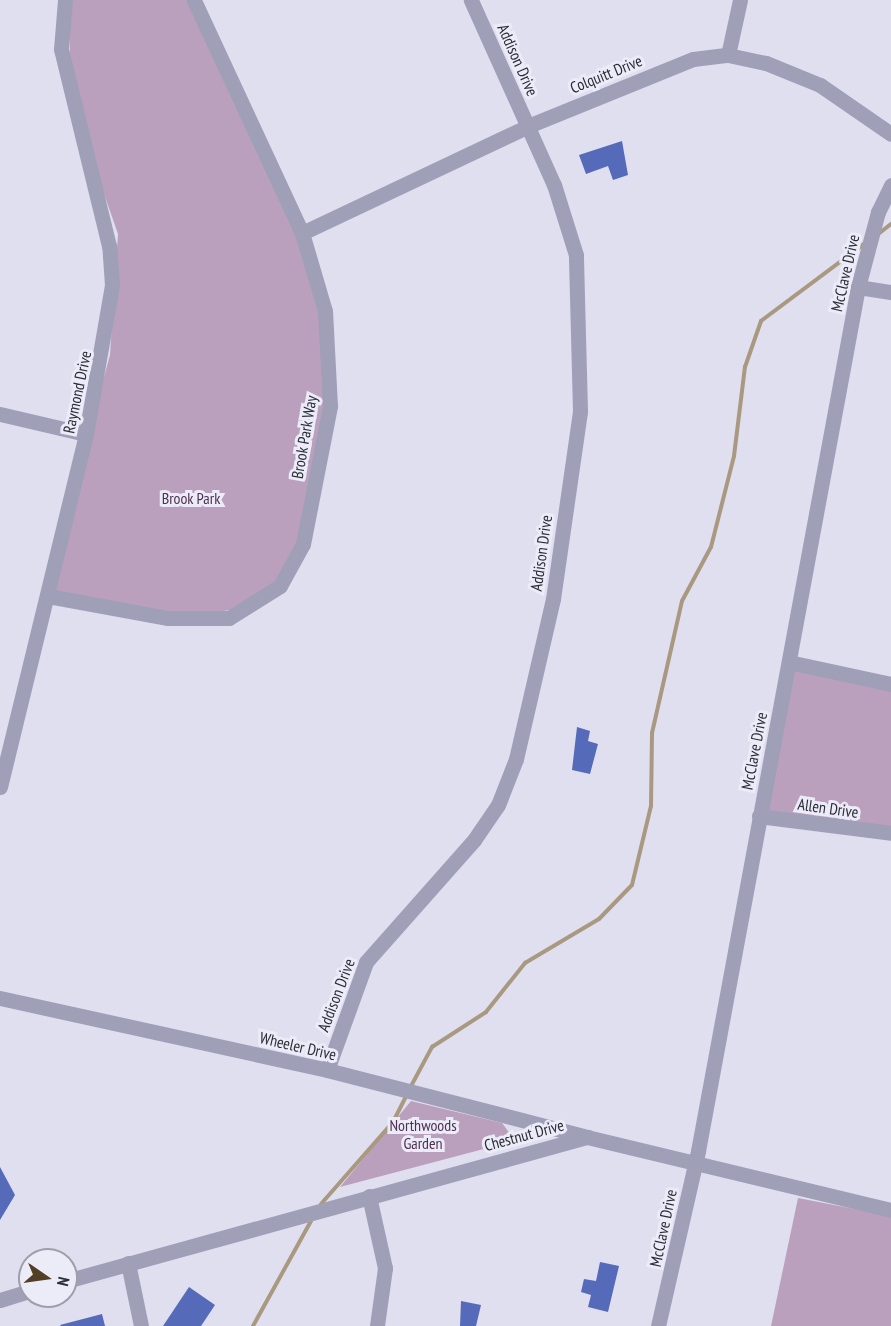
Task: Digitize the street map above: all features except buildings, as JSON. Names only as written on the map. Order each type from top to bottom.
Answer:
[{"type":"street","name":"Raymond Drive","points":[[0,787],[86,434],[112,285],[108,246],[61,49],[65,0]]},
{"type":"street","name":"Brook Park Way","points":[[48,596],[198,621],[229,618],[280,586],[303,544],[330,406],[325,310],[302,233],[194,0]]},
{"type":"street","name":"Addison Drive","points":[[327,1071],[366,962],[498,805],[536,683],[580,411],[581,336],[576,255],[528,126],[471,0]]},
{"type":"street","points":[[728,55],[740,0]]},
{"type":"street","name":"Colquitt Drive","points":[[302,233],[528,126],[693,59],[728,55],[820,85],[891,134]]},
{"type":"street","name":"McClave Drive","points":[[658,1326],[695,1165],[858,287],[874,228],[891,185]]},
{"type":"street","points":[[858,287],[891,292]]},
{"type":"street","points":[[0,414],[86,434]]},
{"type":"street","points":[[789,662],[891,684]]},
{"type":"street","name":"Allen Drive","points":[[759,816],[891,833]]},
{"type":"street","name":"Wheeler Drive","points":[[0,998],[327,1071],[586,1137]]},
{"type":"street","name":"Chestnut Drive","points":[[78,1278],[586,1137],[695,1165],[891,1210]]},
{"type":"street","points":[[369,1196],[385,1268],[376,1326]]},
{"type":"street","points":[[128,1263],[141,1326]]},
{"type":"street","points":[[0,1300],[18,1295]]},
{"type":"green space","name":"Brook Park","points":[[69,0],[193,0],[269,167],[328,318],[331,406],[296,562],[247,608],[175,617],[45,593],[110,355],[118,234],[87,145],[70,61]]},
{"type":"green space","points":[[788,666],[891,684],[891,832],[757,819]]},
{"type":"green space","name":"Northwoods Garden","points":[[411,1101],[502,1123],[511,1135],[495,1146],[340,1187]]},
{"type":"green space","points":[[798,1198],[891,1216],[891,1326],[771,1326]]},
{"type":"waterway","points":[[877,235],[891,224]]},
{"type":"waterway","points":[[410,1088],[432,1047],[486,1012],[525,963],[599,919],[632,885],[651,806],[652,733],[682,601],[711,547],[734,456],[745,367],[761,321],[864,244]]},
{"type":"waterway","points":[[321,1204],[393,1122],[407,1095]]},
{"type":"waterway","points":[[253,1326],[311,1221]]}]
